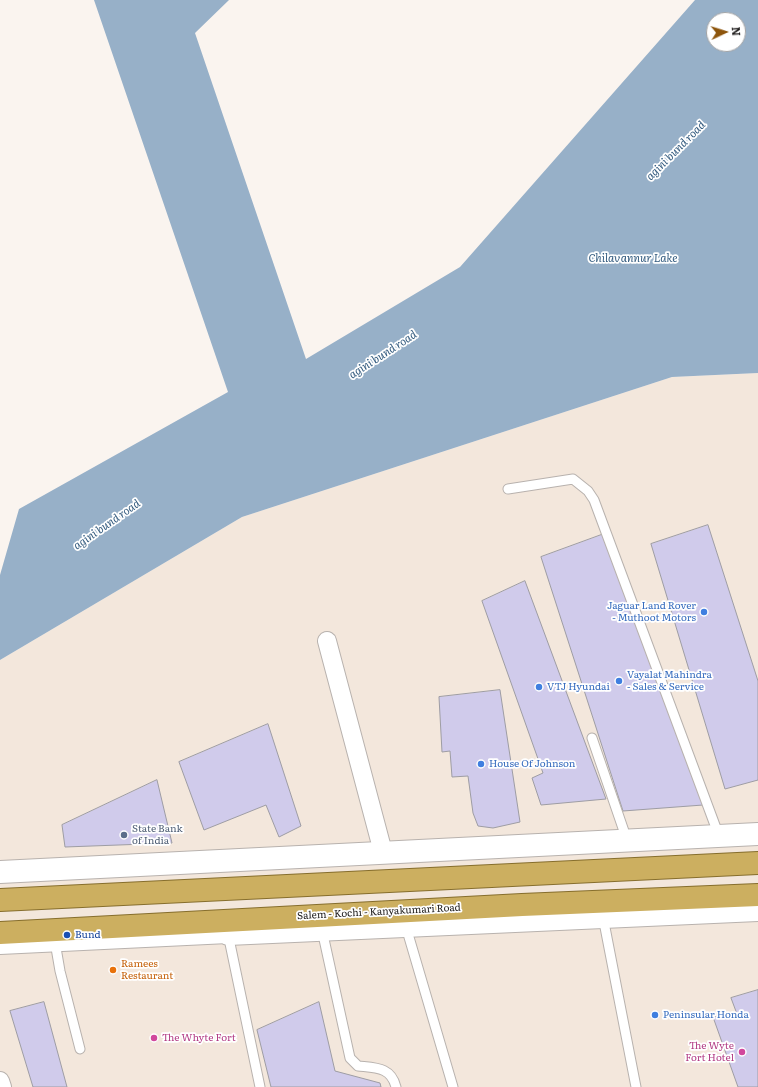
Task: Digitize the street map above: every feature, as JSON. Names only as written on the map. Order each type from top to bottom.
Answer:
[{"type":"highway","points":[[0,900],[758,863]]},
{"type":"highway","name":"Salem - Kochi - Kanyakumari Road","points":[[0,933],[522,904],[758,895]]},
{"type":"street","points":[[327,640],[383,852]]},
{"type":"street","points":[[0,872],[758,834]]},
{"type":"street","points":[[0,945],[406,925],[758,910]]},
{"type":"street","points":[[0,1081],[2,1087]]},
{"type":"lane","points":[[508,489],[573,479],[588,491],[594,500],[719,836]]},
{"type":"lane","points":[[592,738],[627,840]]},
{"type":"lane","points":[[603,917],[636,1087]]},
{"type":"lane","points":[[406,925],[453,1087]]},
{"type":"lane","points":[[322,930],[350,1058],[358,1066],[386,1071],[394,1079],[396,1087]]},
{"type":"lane","points":[[228,934],[260,1087]]},
{"type":"lane","points":[[55,942],[60,971],[80,1049]]},
{"type":"shaded area","points":[[758,373],[758,1087],[0,1087],[0,660],[242,517],[672,377]]},
{"type":"water","name":"Chilavannur Lake","points":[[94,0],[229,0],[195,33],[306,359],[460,267],[695,0],[758,0],[758,373],[672,377],[242,517],[0,660],[0,575],[19,509],[228,392]]},
{"type":"building","name":"Jaguar Land Rover - Muthoot Motors","points":[[708,525],[758,681],[758,780],[725,789],[651,544]]},
{"type":"building","name":"Vayalat Mahindra - Sales & Service","points":[[604,534],[703,805],[623,811],[541,557]]},
{"type":"building","name":"VTJ Hyundai","points":[[525,581],[606,799],[541,805],[532,778],[543,773],[482,601]]},
{"type":"building","name":"House Of Johnson","points":[[500,690],[520,822],[493,828],[478,826],[473,813],[468,776],[452,777],[450,751],[442,752],[439,697]]},
{"type":"building","points":[[268,724],[301,826],[279,837],[266,805],[204,830],[179,762]]},
{"type":"building","points":[[157,780],[172,843],[65,847],[62,825]]},
{"type":"building","name":"The Wyte Fort Hotel","points":[[758,990],[758,1087],[738,1087],[713,1017],[737,1014],[731,998]]},
{"type":"building","points":[[44,1002],[67,1087],[33,1087],[10,1011]]},
{"type":"building","points":[[319,1002],[335,1071],[380,1083],[381,1087],[271,1087],[257,1030]]},
{"type":"place","name":"Jaguar Land Rover - Muthoot Motors","points":[[704,612]]},
{"type":"place","name":"Vayalat Mahindra - Sales & Service","points":[[619,681]]},
{"type":"place","name":"VTJ Hyundai","points":[[539,687]]},
{"type":"place","name":"House Of Johnson","points":[[481,764]]},
{"type":"place","name":"State Bank of India","points":[[124,835]]},
{"type":"place","name":"Bund","points":[[67,935]]},
{"type":"place","name":"Ramees Restaurant","points":[[113,970]]},
{"type":"place","name":"Peninsular Honda","points":[[655,1015]]},
{"type":"place","name":"The Whyte Fort","points":[[154,1038]]},
{"type":"place","name":"The Wyte Fort Hotel","points":[[742,1052]]},
{"type":"water label","name":"agini bund road","points":[[676,151]]},
{"type":"water label","name":"agini bund road","points":[[383,355]]},
{"type":"water label","name":"agini bund road","points":[[107,525]]}]
